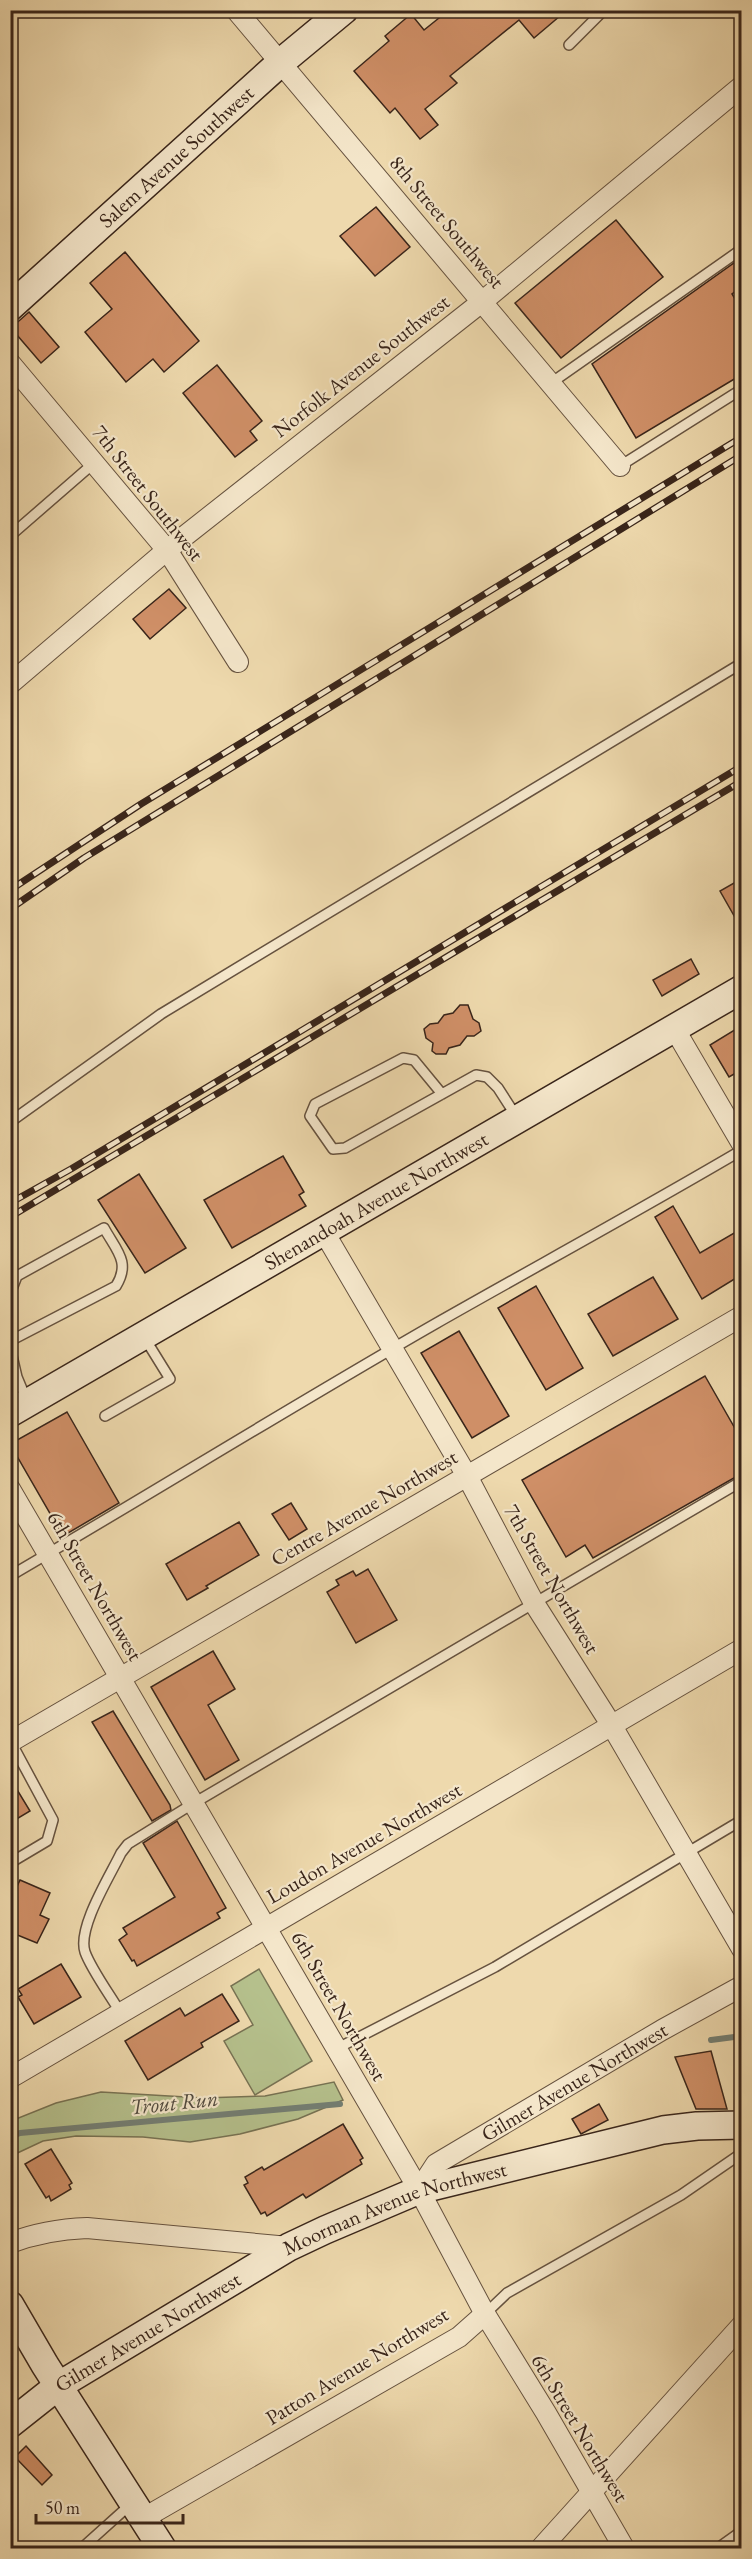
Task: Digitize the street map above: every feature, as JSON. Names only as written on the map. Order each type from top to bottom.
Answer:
[{"type":"street","name":"8th Street Southwest","points":[[236,10],[620,466]]},
{"type":"street","name":"Salem Avenue Southwest","points":[[10,307],[280,63],[344,10]]},
{"type":"street","name":"Norfolk Avenue Southwest","points":[[10,684],[167,550],[483,301],[740,91]]},
{"type":"street","name":"7th Street Southwest","points":[[10,363],[167,550],[238,662]]},
{"type":"street","name":"Shenandoah Avenue Northwest","points":[[19,1408],[741,989]]},
{"type":"street","points":[[674,1028],[741,1144]]},
{"type":"street","name":"7th Street Northwest","points":[[324,1232],[467,1476],[534,1603],[612,1726],[741,1949]]},
{"type":"street","name":"Centre Avenue Northwest","points":[[11,1742],[741,1316]]},
{"type":"street","name":"6th Street Northwest","points":[[10,1489],[419,2190],[485,2314],[624,2548]]},
{"type":"street","name":"Loudon Avenue Northwest","points":[[10,2078],[741,1649]]},
{"type":"street","name":"Gilmer Avenue Northwest","points":[[419,2190],[436,2164],[741,1986]]},
{"type":"street","name":"Moorman Avenue Northwest","points":[[10,2243],[43,2232],[87,2228],[290,2247],[419,2190],[663,2130],[697,2126],[741,2125]]},
{"type":"street","name":"Gilmer Avenue Northwest","points":[[10,2424],[58,2386],[290,2247]]},
{"type":"street","points":[[10,2305],[58,2386],[162,2548]]},
{"type":"street","name":"Patton Avenue Northwest","points":[[139,2510],[459,2337],[485,2314]]},
{"type":"street","points":[[541,2548],[741,2325]]},
{"type":"lane","points":[[569,45],[604,10]]},
{"type":"lane","points":[[551,383],[741,249]]},
{"type":"lane","points":[[620,466],[741,388]]},
{"type":"lane","points":[[10,536],[94,463]]},
{"type":"lane","points":[[10,1122],[161,1014],[741,663]]},
{"type":"lane","points":[[442,1094],[414,1060],[403,1058],[315,1104],[310,1116],[333,1149],[345,1148],[442,1094],[476,1075],[487,1077],[498,1088],[518,1119]]},
{"type":"lane","points":[[10,1576],[175,1476],[741,1150]]},
{"type":"lane","points":[[10,1294],[17,1276],[104,1228],[124,1264],[123,1274],[116,1286],[10,1341]]},
{"type":"lane","points":[[105,1416],[170,1379],[143,1335]]},
{"type":"lane","points":[[10,1347],[17,1377],[19,1408]]},
{"type":"lane","points":[[120,2012],[85,1952],[84,1939],[87,1924],[121,1853],[128,1844],[741,1481]]},
{"type":"lane","points":[[10,1863],[47,1841],[53,1820],[11,1742]]},
{"type":"lane","points":[[336,2049],[495,1967],[741,1820]]},
{"type":"lane","name":"Patton Avenue Northwest","points":[[485,2314],[507,2293],[681,2195],[741,2153]]},
{"type":"lane","points":[[82,2548],[139,2510]]},
{"type":"lane","points":[[718,2548],[741,2531]]},
{"type":"green space","points":[[259,1969],[312,2061],[255,2095],[224,2041],[253,2025],[231,1986]]},
{"type":"green space","points":[[334,2082],[343,2100],[298,2119],[240,2134],[190,2142],[143,2137],[76,2136],[43,2141],[11,2156],[11,2121],[56,2103],[101,2092],[203,2098],[265,2096]]},
{"type":"building","points":[[449,10],[567,10],[534,38],[519,20],[450,76],[457,83],[425,109],[438,125],[420,139],[395,108],[390,113],[354,71],[389,41],[385,36],[411,14],[424,30]]},
{"type":"building","points":[[376,207],[410,247],[375,276],[340,236]]},
{"type":"building","points":[[616,220],[663,277],[561,358],[515,303]]},
{"type":"building","points":[[125,252],[199,341],[164,372],[153,359],[126,382],[85,332],[112,309],[90,283]]},
{"type":"building","points":[[741,258],[741,287],[732,294],[741,309],[741,375],[636,438],[592,364]]},
{"type":"building","points":[[29,312],[59,347],[41,363],[11,328]]},
{"type":"building","points":[[217,365],[262,421],[250,431],[257,440],[235,457],[183,393]]},
{"type":"building","points":[[169,589],[186,608],[150,639],[133,619]]},
{"type":"building","points":[[741,879],[741,928],[720,891]]},
{"type":"building","points":[[691,959],[699,974],[662,996],[653,980]]},
{"type":"building","points":[[460,1005],[468,1005],[481,1031],[474,1036],[467,1036],[460,1045],[449,1048],[446,1054],[436,1054],[432,1051],[433,1043],[426,1038],[424,1029],[430,1024],[438,1023],[444,1015],[453,1013]]},
{"type":"building","points":[[741,1026],[741,1070],[729,1077],[710,1045]]},
{"type":"building","points":[[283,1156],[304,1192],[299,1195],[306,1206],[232,1248],[204,1200]]},
{"type":"building","points":[[139,1174],[186,1248],[145,1273],[98,1200]]},
{"type":"building","points":[[673,1206],[700,1253],[741,1229],[741,1275],[702,1299],[655,1217]]},
{"type":"building","points":[[653,1277],[678,1319],[613,1356],[588,1314]]},
{"type":"building","points":[[536,1286],[583,1368],[546,1390],[498,1308]]},
{"type":"building","points":[[459,1331],[509,1416],[472,1438],[421,1353]]},
{"type":"building","points":[[705,1376],[741,1439],[741,1474],[593,1558],[585,1545],[566,1557],[522,1480]]},
{"type":"building","points":[[67,1412],[119,1503],[63,1536],[10,1444]]},
{"type":"building","points":[[291,1503],[307,1529],[289,1540],[272,1514]]},
{"type":"building","points":[[239,1522],[259,1555],[206,1586],[208,1588],[187,1600],[166,1564]]},
{"type":"building","points":[[368,1569],[397,1620],[356,1643],[327,1592],[339,1585],[336,1580],[353,1571],[356,1576]]},
{"type":"building","points":[[213,1651],[235,1689],[208,1705],[239,1760],[205,1780],[151,1687]]},
{"type":"building","points":[[113,1711],[170,1805],[171,1810],[152,1821],[92,1722]]},
{"type":"building","points":[[10,1778],[30,1811],[10,1823]]},
{"type":"building","points":[[177,1821],[226,1908],[217,1913],[220,1918],[137,1966],[119,1940],[127,1934],[123,1928],[175,1897],[143,1843]]},
{"type":"building","points":[[20,1880],[50,1893],[40,1915],[49,1919],[37,1943],[10,1932],[10,1902]]},
{"type":"building","points":[[61,1964],[81,1997],[34,2024],[18,1997],[22,1995],[18,1989]]},
{"type":"building","points":[[222,1994],[239,2021],[201,2043],[203,2047],[148,2080],[125,2041],[180,2008],[185,2016]]},
{"type":"building","points":[[711,2051],[727,2109],[696,2109],[675,2057]]},
{"type":"building","points":[[599,2104],[608,2120],[581,2134],[572,2119]]},
{"type":"building","points":[[343,2124],[363,2158],[360,2160],[362,2164],[306,2198],[303,2194],[267,2216],[265,2212],[261,2214],[244,2185],[248,2183],[245,2177],[262,2167],[264,2170]]},
{"type":"building","points":[[51,2149],[72,2183],[69,2185],[71,2189],[51,2201],[49,2196],[46,2198],[25,2164]]},
{"type":"building","points":[[26,2446],[52,2475],[42,2485],[15,2457]]},
{"type":"waterway","name":"Trout Run","points":[[711,2040],[742,2036]]},
{"type":"waterway","name":"Trout Run","points":[[10,2137],[20,2133],[340,2104]]},
{"type":"railway","points":[[10,890],[141,804],[742,437]]},
{"type":"railway","points":[[10,909],[84,858],[742,455]]},
{"type":"railway","points":[[10,1203],[71,1169],[742,766]]},
{"type":"railway","points":[[10,1217],[742,781]]}]
